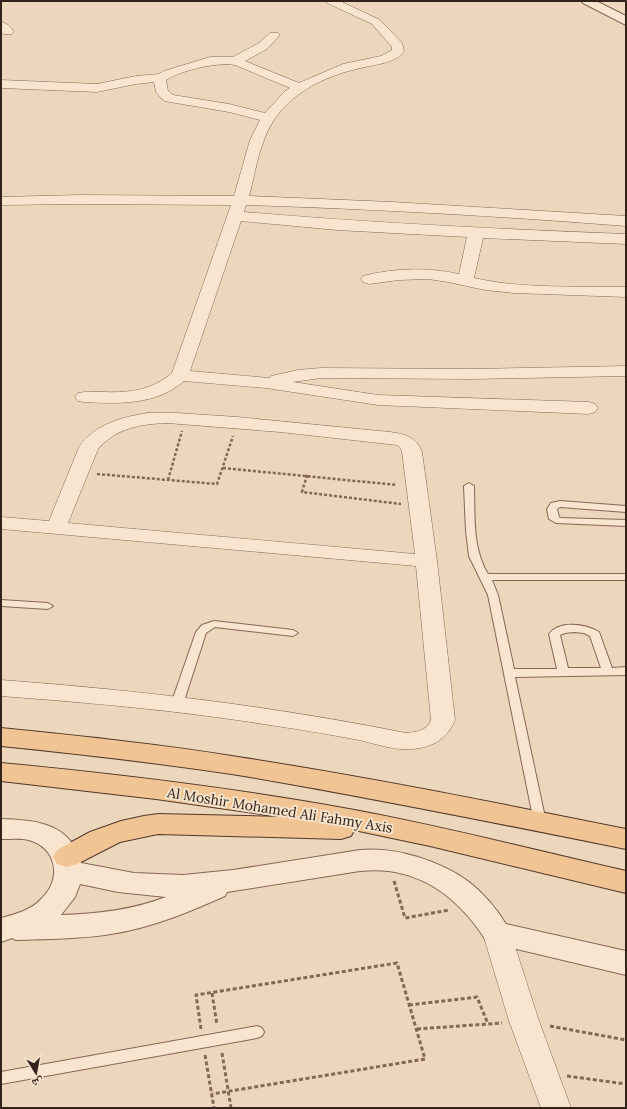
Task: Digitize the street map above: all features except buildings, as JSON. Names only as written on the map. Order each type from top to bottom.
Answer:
[{"type":"main road","points":[[1,737],[164,754],[277,772],[626,839]]},
{"type":"main road","name":"Al Moshir Mohamed Ali Fahmy Axis","points":[[1,772],[218,798],[312,812],[381,826],[626,882]]},
{"type":"main road","points":[[69,864],[98,839],[112,833],[142,825],[158,824],[343,829],[381,826]]},
{"type":"street","points":[[84,397],[119,398],[141,395],[169,385],[180,375],[240,201],[257,140],[268,118],[289,94],[299,87],[347,68],[385,59],[398,51],[398,46],[376,22],[331,1]]},
{"type":"street","points":[[587,1],[626,21]]},
{"type":"street","points":[[235,61],[263,46],[274,35]]},
{"type":"street","points":[[1,84],[97,88],[130,81],[161,78],[171,73],[210,61],[223,60],[235,61],[299,87]]},
{"type":"street","points":[[161,78],[161,90],[163,94],[169,98],[229,108],[268,118]]},
{"type":"street","points":[[1,201],[86,199],[301,202],[445,208],[626,220]]},
{"type":"street","points":[[261,217],[279,208],[301,202]]},
{"type":"street","points":[[235,216],[261,217],[337,225],[476,233],[626,239]]},
{"type":"street","points":[[465,281],[476,233]]},
{"type":"street","points":[[369,279],[394,275],[421,274],[448,277],[507,288],[626,292]]},
{"type":"street","points":[[266,383],[298,375],[320,373],[472,374],[626,371]]},
{"type":"street","points":[[180,375],[266,383],[378,400],[589,408]]},
{"type":"street","points":[[1,688],[177,704],[294,720],[406,741],[417,741],[427,738],[435,733],[443,720],[426,562],[411,448],[410,445],[402,440],[238,423],[162,418],[139,420],[109,430],[89,446],[56,528]]},
{"type":"street","points":[[1,523],[426,562]]},
{"type":"street","points":[[1,829],[11,828],[30,830],[46,835],[59,845],[69,864],[68,885],[57,903],[49,911],[34,921],[9,929]]},
{"type":"street","points":[[69,864],[100,879],[165,886],[198,885],[388,859],[423,869],[444,878],[462,891],[478,906],[497,934],[524,1021],[556,1108]]},
{"type":"street","points":[[9,929],[71,927],[127,920],[179,904],[231,880]]},
{"type":"street","points":[[497,934],[626,963]]},
{"type":"lane","points":[[469,486],[473,554],[493,595],[540,822]]},
{"type":"lane","points":[[560,504],[625,509],[626,522],[559,521],[554,518],[552,509],[554,506],[560,504]]},
{"type":"lane","points":[[485,577],[626,577]]},
{"type":"lane","points":[[1,602],[48,606]]},
{"type":"lane","points":[[177,704],[201,632],[206,627],[214,624],[293,633]]},
{"type":"lane","points":[[563,672],[554,634],[560,630],[583,629],[595,634],[608,672]]},
{"type":"lane","points":[[509,673],[626,671]]},
{"type":"lane","points":[[1,1078],[257,1032]]},
{"type":"path","points":[[168,480],[185,419]]},
{"type":"path","points":[[79,472],[217,484],[238,423]]},
{"type":"path","points":[[223,468],[307,476],[418,496]]},
{"type":"path","points":[[307,476],[302,492],[418,496]]},
{"type":"path","points":[[388,859],[405,918],[478,906]]},
{"type":"path","points":[[196,995],[397,963],[425,1059],[212,1094]]},
{"type":"path","points":[[409,1005],[477,997],[488,1024]]},
{"type":"path","points":[[543,1073],[626,1084]]}]
